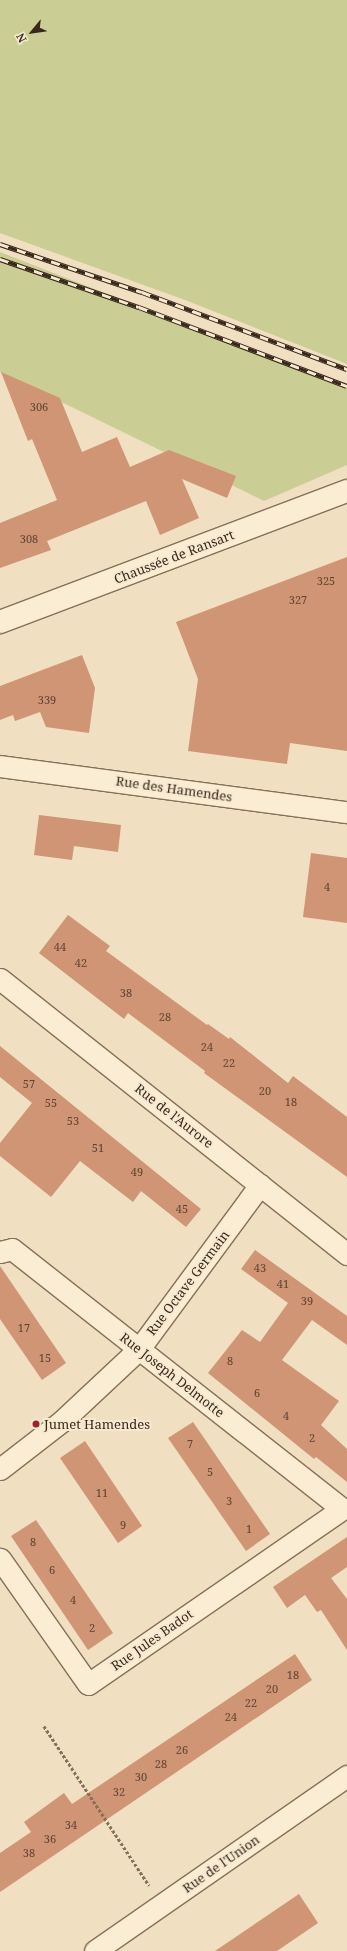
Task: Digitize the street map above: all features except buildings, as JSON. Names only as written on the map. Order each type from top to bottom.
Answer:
[{"type":"main road","name":"Chaussée de Ransart","points":[[0,622],[347,491]]},
{"type":"street","name":"Rue des Hamendes","points":[[0,766],[347,812]]},
{"type":"street","name":"Rue de l'Aurore","points":[[0,979],[347,1254]]},
{"type":"street","name":"Rue Octave Germain","points":[[0,1469],[62,1421],[139,1349],[260,1185]]},
{"type":"street","name":"Rue Joseph Delmotte","points":[[0,1252],[12,1249],[342,1509]]},
{"type":"street","name":"Rue Jules Badot","points":[[0,1559],[88,1684],[342,1509]]},
{"type":"street","name":"Rue de l'Union","points":[[95,1951],[347,1776]]},
{"type":"path","points":[[44,1726],[162,1905]]},
{"type":"green space","points":[[0,0],[347,0],[347,364],[185,300],[0,233]]},
{"type":"green space","points":[[0,252],[347,388],[347,465],[264,501],[0,372]]},
{"type":"railway","points":[[0,244],[142,292],[347,369]]},
{"type":"railway","points":[[0,259],[139,307],[347,386]]},
{"type":"place","name":"Jumet Hamendes","points":[[36,1424]]}]
